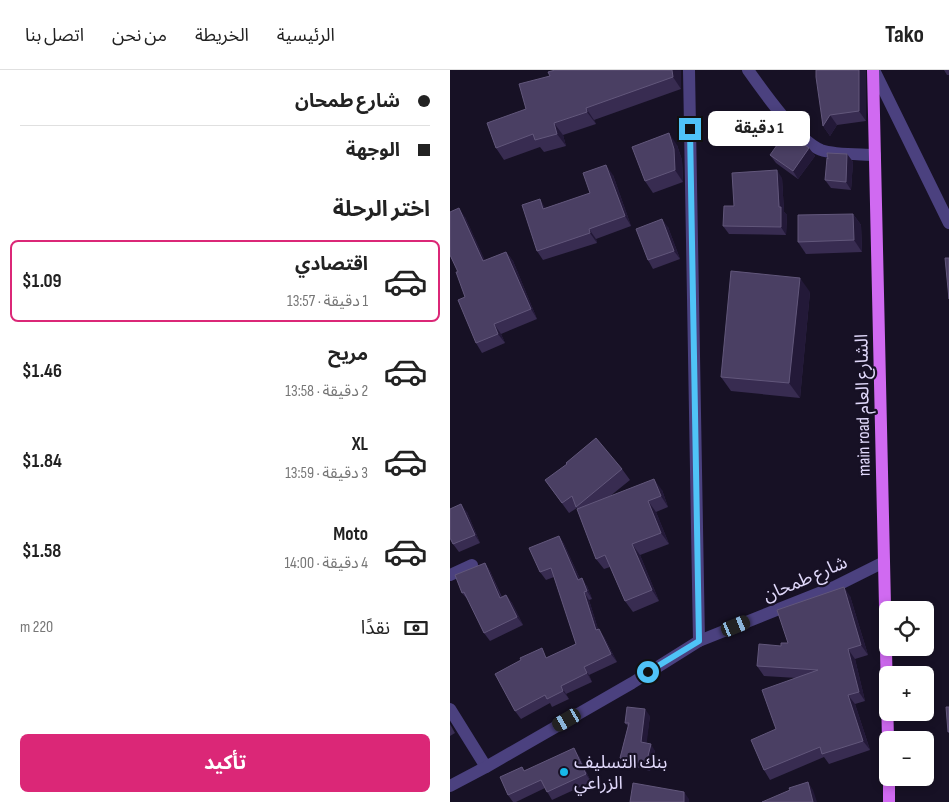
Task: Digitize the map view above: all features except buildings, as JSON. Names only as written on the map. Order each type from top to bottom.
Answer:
[{"type":"main road","name":"main road الشارع العام","points":[[873,70],[888,731]]},
{"type":"main road","points":[[889,786],[889,802]]},
{"type":"street","points":[[689,70],[699,641]]},
{"type":"street","points":[[748,70],[799,134],[820,150],[874,156]]},
{"type":"street","points":[[873,70],[949,223]]},
{"type":"street","name":"شارع طمحان","points":[[450,786],[632,683],[699,641],[834,587],[884,562]]},
{"type":"street","points":[[450,575],[472,565]]},
{"type":"street","points":[[450,709],[486,767]]},
{"type":"place","name":"بنك التسليف الزراعي","points":[[564,772]]},
{"type":"route","points":[[648,672],[699,641],[690,129]]}]
